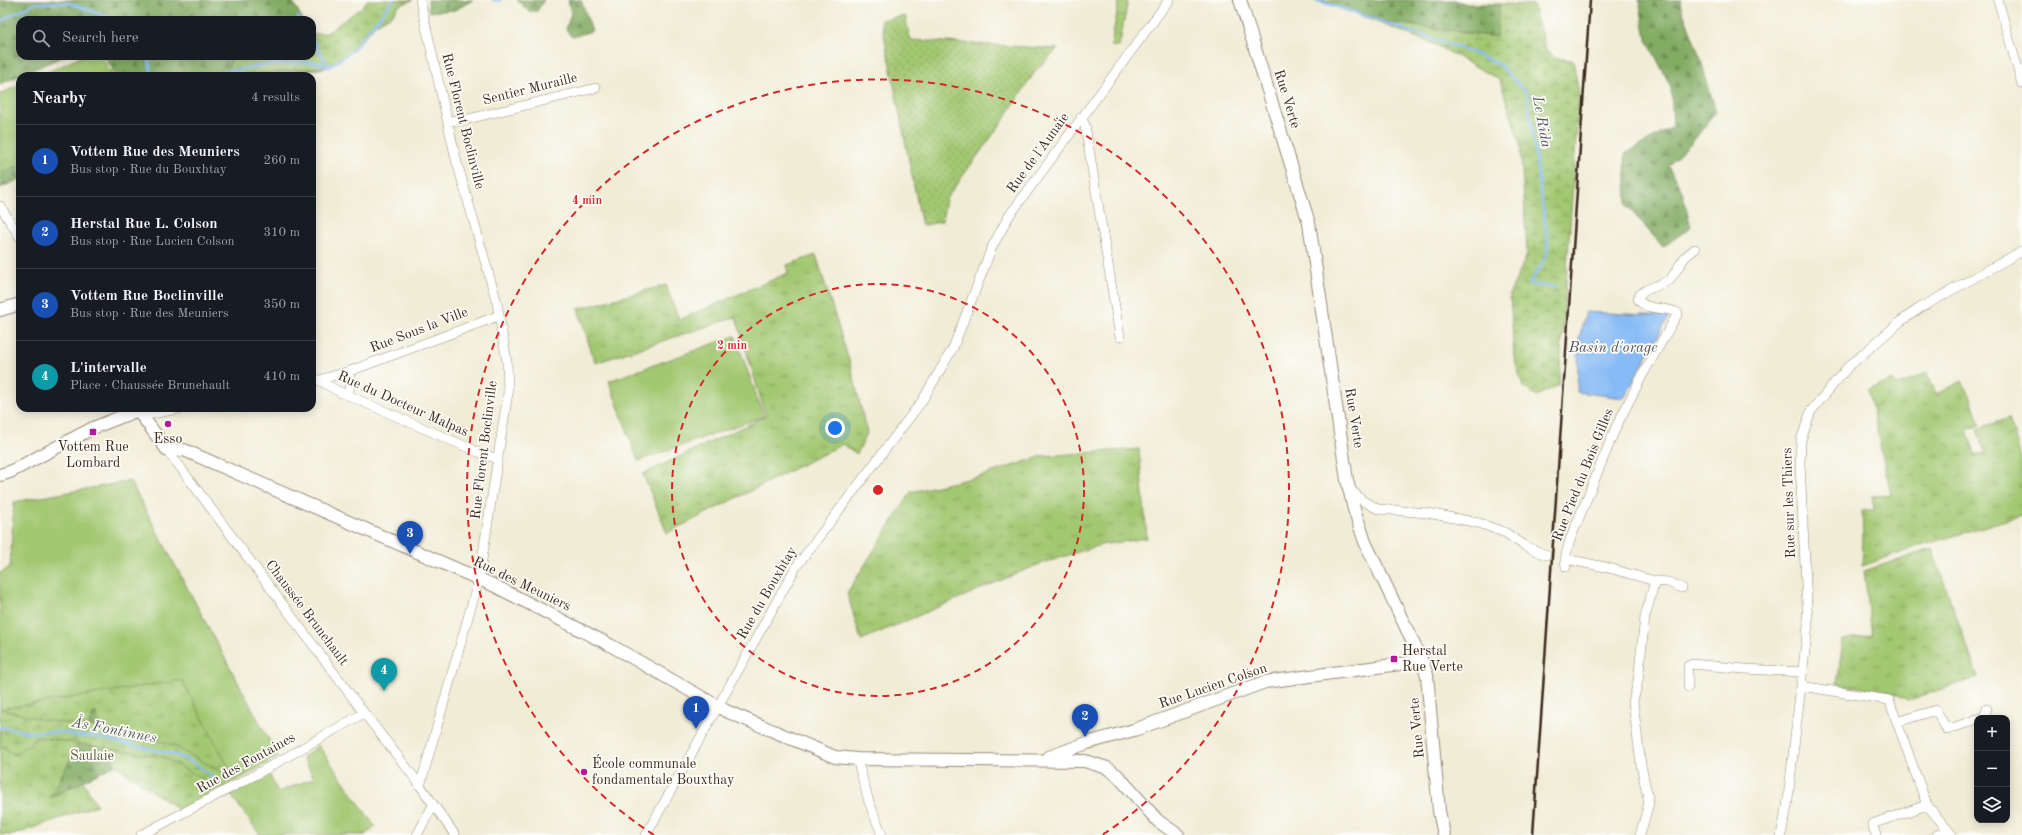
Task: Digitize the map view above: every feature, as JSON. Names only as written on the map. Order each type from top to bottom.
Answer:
[{"type":"street","name":"Rue Florent Boclinville","points":[[420,0],[447,121],[496,303],[507,362],[508,393],[479,579],[426,770],[420,786]]},
{"type":"street","name":"Rue de l'Aunaie","points":[[959,338],[995,241],[1009,216],[1169,0]]},
{"type":"street","name":"Rue Verte","points":[[1240,0],[1309,223],[1354,509],[1365,542],[1427,675],[1430,695],[1439,811],[1444,835]]},
{"type":"street","points":[[1998,0],[2022,84]]},
{"type":"street","name":"Sentier Muraille","points":[[447,121],[464,120],[596,88]]},
{"type":"street","points":[[1081,118],[1085,125],[1120,337]]},
{"type":"street","points":[[0,206],[16,231]]},
{"type":"street","name":"Rue Pied du Bois Gilles","points":[[1682,588],[1668,582],[1655,581],[1605,567],[1566,563],[1570,540],[1587,495],[1616,427],[1642,376],[1678,313],[1671,308],[1644,305],[1638,299],[1639,295],[1646,290],[1670,280],[1685,257],[1695,249]]},
{"type":"street","name":"Rue sur les Thiers","points":[[1781,835],[1787,806],[1808,625],[1800,449],[1802,435],[1811,411],[1848,367],[1900,321],[1920,308],[2022,251]]},
{"type":"street","points":[[0,310],[16,305]]},
{"type":"street","name":"Rue Sous la Ville","points":[[316,382],[350,371],[498,316]]},
{"type":"street","name":"Rue du Bouxhtay","points":[[646,835],[796,567],[922,401],[959,338]]},
{"type":"street","points":[[349,395],[350,371]]},
{"type":"street","name":"Rue du Docteur Malpas","points":[[316,382],[478,452],[498,459]]},
{"type":"street","points":[[0,475],[10,472],[58,445],[93,428],[136,412]]},
{"type":"street","name":"Chaussée Brunehault","points":[[140,412],[420,786],[455,835]]},
{"type":"street","name":"Rue des Meuniers","points":[[168,451],[184,450],[479,579],[610,646],[718,707],[835,757],[857,759],[1085,761],[1107,768],[1117,775],[1152,815],[1178,835]]},
{"type":"street","points":[[1350,489],[1363,501],[1378,509],[1428,514],[1479,523],[1506,533],[1525,546],[1546,555]]},
{"type":"street","points":[[1640,835],[1649,803],[1641,765],[1633,702],[1638,681],[1645,617],[1655,581]]},
{"type":"street","name":"Rue Lucien Colson","points":[[1086,743],[1134,730],[1265,682],[1422,662]]},
{"type":"street","points":[[1688,687],[1688,666],[1693,664],[1744,669],[1803,672]]},
{"type":"street","points":[[1801,686],[1889,700],[1927,804],[1951,833]]},
{"type":"street","points":[[1985,715],[1987,709]]},
{"type":"street","points":[[1898,722],[1936,710],[1947,730],[1974,720]]},
{"type":"street","name":"Rue des Fontaines","points":[[141,835],[256,775],[364,713]]},
{"type":"street","points":[[1042,760],[1086,743]]},
{"type":"street","points":[[1085,761],[1082,755],[1086,743]]},
{"type":"street","points":[[857,759],[869,802],[882,835]]},
{"type":"street","points":[[1876,835],[1872,824],[1927,804]]},
{"type":"street","points":[[417,835],[433,805]]},
{"type":"street","points":[[1937,835],[1951,833]]},
{"type":"green space","points":[[0,0],[292,0],[301,16],[16,16],[16,60],[55,60],[27,72],[16,72],[16,77],[0,84]]},
{"type":"green space","points":[[367,0],[413,0],[398,6],[393,14],[375,25],[352,51],[329,67],[272,72],[227,72],[232,60],[316,60],[316,34],[327,33],[363,6]]},
{"type":"green space","points":[[428,0],[473,0],[455,10],[429,12]]},
{"type":"green space","points":[[517,0],[544,0],[537,11],[528,11]]},
{"type":"green space","points":[[568,0],[581,0],[592,31],[572,37],[566,29],[571,13]]},
{"type":"green space","points":[[1119,0],[1128,0],[1119,47],[1111,46]]},
{"type":"green space","points":[[1316,0],[1454,0],[1467,4],[1500,4],[1497,37],[1372,20]]},
{"type":"green space","points":[[1639,0],[1681,0],[1680,4],[1700,57],[1716,112],[1694,140],[1668,166],[1682,191],[1691,227],[1663,247],[1627,206],[1625,154],[1673,127],[1671,87],[1646,38]]},
{"type":"green space","points":[[1500,4],[1533,5],[1546,50],[1554,58],[1573,60],[1579,94],[1559,385],[1537,396],[1523,387],[1514,357],[1510,293],[1527,255],[1520,144],[1500,80],[1436,45],[1372,20],[1496,37]]},
{"type":"green space","points":[[905,16],[911,40],[1058,49],[1036,70],[1003,121],[946,199],[942,221],[922,226],[881,20]]},
{"type":"green space","points":[[74,60],[103,60],[111,72],[48,72]]},
{"type":"green space","points":[[107,60],[232,60],[227,72],[114,72]]},
{"type":"green space","points":[[329,67],[302,72],[277,72]]},
{"type":"green space","points":[[16,87],[16,166],[0,172],[0,94]]},
{"type":"green space","points":[[16,166],[16,181],[0,188],[0,172]]},
{"type":"green space","points":[[816,255],[851,367],[867,433],[857,454],[843,444],[667,533],[643,474],[766,416],[736,317],[595,363],[578,309],[666,285],[679,320],[788,273],[787,265]]},
{"type":"green space","points":[[735,336],[764,416],[638,461],[609,381]]},
{"type":"green space","points":[[1927,373],[1936,394],[1962,381],[1970,395],[1980,425],[1967,430],[1976,456],[1985,453],[1977,429],[2009,418],[2022,461],[2022,515],[1917,547],[1862,566],[1862,511],[1874,510],[1872,496],[1891,495],[1868,390],[1893,380],[1897,385],[1905,383]]},
{"type":"green space","points":[[1139,449],[1147,538],[1101,545],[1037,565],[861,640],[847,593],[911,492],[981,476],[1043,456]]},
{"type":"green space","points":[[130,481],[278,757],[236,781],[182,680],[0,709],[0,573],[10,567],[14,502]]},
{"type":"green space","points":[[1932,549],[1978,677],[1909,700],[1892,692],[1837,684],[1843,640],[1872,635],[1864,571]]},
{"type":"green space","points":[[0,637],[181,648],[252,771],[182,812],[115,765],[95,712],[51,797],[83,781],[97,805],[13,835],[0,835]]},
{"type":"green space","points":[[0,709],[44,720],[115,730],[168,743],[222,772],[211,783],[163,757],[38,737],[15,755],[0,745]]},
{"type":"green space","name":"Saulaie","points":[[95,712],[115,765],[50,798]]},
{"type":"green space","points":[[318,745],[375,826],[365,835],[260,835],[231,795],[269,774],[278,792],[314,778],[303,758]]},
{"type":"water","name":"Basin d'orage","points":[[1586,312],[1667,316],[1668,318],[1624,398],[1577,392],[1579,338]]},
{"type":"waterway","name":"Le Rida","points":[[224,72],[265,65],[314,62],[329,67],[352,51],[393,0]]},
{"type":"waterway","name":"Le Rida","points":[[493,0],[501,0]]},
{"type":"waterway","name":"Le Rida","points":[[1316,0],[1469,51],[1500,65],[1527,93],[1548,242],[1546,256],[1529,284],[1555,287]]},
{"type":"waterway","name":"Le Rida","points":[[0,21],[36,3],[69,3],[105,16]]},
{"type":"waterway","points":[[316,46],[329,67]]},
{"type":"waterway","name":"Le Rida","points":[[149,60],[151,72]]},
{"type":"waterway","name":"Ås Fontinnes","points":[[0,727],[26,732],[63,732],[76,736],[96,737],[169,753],[191,761],[217,780]]},
{"type":"railway","points":[[1533,835],[1590,0]]},
{"type":"place","name":"Esso","points":[[168,424]]},
{"type":"place","name":"Vottem Rue Lombard","points":[[93,432]]},
{"type":"place","name":"Vottem Rue Boclinville","points":[[410,554]]},
{"type":"place","name":"Herstal Rue Verte","points":[[1394,659]]},
{"type":"place","name":"L'intervalle","points":[[384,691]]},
{"type":"place","name":"Vottem Rue des Meuniers","points":[[696,729]]},
{"type":"place","name":"Herstal Rue L. Colson","points":[[1085,737]]},
{"type":"place","name":"École communale fondamentale Bouxthay","points":[[584,772]]}]
